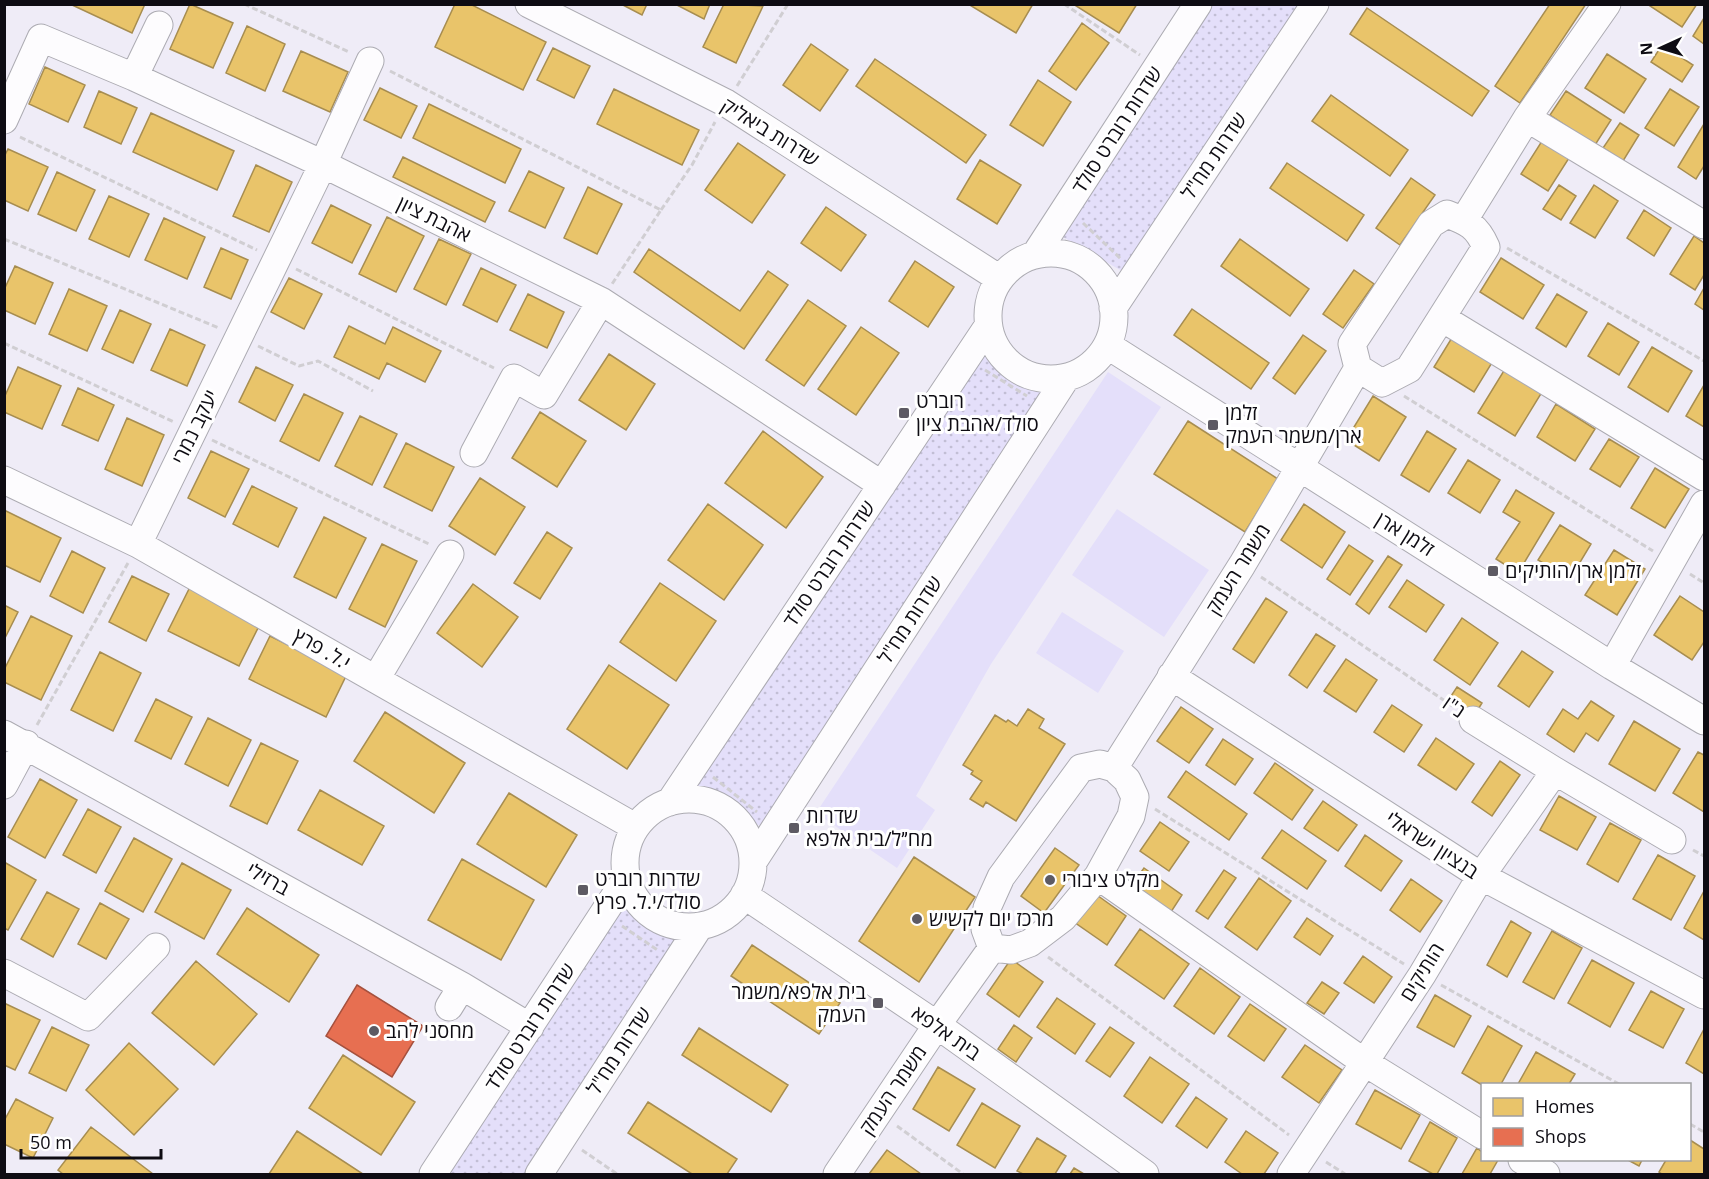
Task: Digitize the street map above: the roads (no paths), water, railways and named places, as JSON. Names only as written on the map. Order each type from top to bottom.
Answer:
[{"type":"street","name":"שדרות ביאליק","points":[[529,4],[726,103],[1000,279]]},
{"type":"street","name":"שדרות רוברט סולד","points":[[1035,255],[1198,4]]},
{"type":"street","name":"שדרות מח\"ל","points":[[1113,308],[1315,4]]},
{"type":"street","points":[[1472,226],[1527,118],[1607,4]]},
{"type":"street","points":[[134,77],[159,25]]},
{"type":"street","name":"אהבת ציון","points":[[4,120],[41,38],[134,77],[323,164],[601,301],[882,485]]},
{"type":"street","name":"יעקב נמרי","points":[[138,544],[323,164],[370,61]]},
{"type":"street","points":[[1527,118],[1704,225]]},
{"type":"street","points":[[1447,214],[1472,226],[1486,247],[1442,318],[1409,369],[1382,383],[1358,368],[1352,344],[1431,224],[1447,214]]},
{"type":"street","points":[[1056,253],[1077,258],[1094,270],[1107,287],[1113,308],[1113,327],[1107,345],[1097,359],[1083,371],[1066,378],[1046,380],[1025,374],[1008,363],[995,346],[988,326],[988,310],[992,293],[1000,279],[1015,264],[1035,255],[1056,253]]},
{"type":"street","points":[[474,453],[514,378],[544,395],[601,301]]},
{"type":"street","points":[[1442,318],[1704,477]]},
{"type":"street","name":"שדרות רוברט סולד","points":[[670,802],[988,326]]},
{"type":"street","name":"זלמן ארן","points":[[1107,345],[1612,666],[1704,721]]},
{"type":"street","name":"משמר העמק","points":[[1114,768],[1242,565],[1358,368]]},
{"type":"street","name":"שדרות מח\"ל","points":[[753,862],[1066,378]]},
{"type":"street","name":"י.ל. פרץ","points":[[4,480],[138,544],[636,827]]},
{"type":"street","points":[[1612,666],[1704,504]]},
{"type":"street","points":[[376,679],[450,554]]},
{"type":"street","name":"בנציון ישראלי","points":[[1171,676],[1481,876],[1704,995]]},
{"type":"street","name":"נ\"ו","points":[[1473,720],[1672,840]]},
{"type":"street","points":[[4,785],[15,739]]},
{"type":"street","name":"ברזילי","points":[[15,739],[455,997],[530,1027]]},
{"type":"street","points":[[1100,764],[1114,768],[1127,780],[1135,798],[1131,816],[1098,876],[1063,918],[1030,943],[1011,950],[992,948],[984,929],[987,908],[1001,877],[1081,768],[1100,764]]},
{"type":"street","name":"הותיקים","points":[[1291,1174],[1422,975],[1481,876],[1555,771]]},
{"type":"street","points":[[690,799],[709,802],[727,811],[740,825],[750,843],[753,862],[751,879],[744,895],[733,910],[717,921],[699,927],[680,927],[662,922],[646,911],[634,896],[626,879],[625,861],[628,843],[636,827],[651,812],[670,802],[690,799]]},
{"type":"street","points":[[1098,876],[1364,1062],[1481,1134]]},
{"type":"street","name":"שדרות רוברט סולד","points":[[433,1174],[626,879]]},
{"type":"street","name":"בית אלפא","points":[[744,895],[937,1025],[1145,1174]]},
{"type":"street","name":"שדרות מח\"ל","points":[[539,1174],[699,927]]},
{"type":"street","points":[[4,974],[88,1017],[156,947]]},
{"type":"street","name":"משמר העמק","points":[[837,1174],[937,1025],[992,948]]},
{"type":"street","points":[[1524,1161],[1546,1174]]},
{"type":"place","name":"רוברט סולד/אהבת ציון","points":[[904,413]]},
{"type":"place","name":"זלמן ארן/משמר העמק","points":[[1213,425]]},
{"type":"place","name":"זלמן ארן/הותיקים","points":[[1493,571]]},
{"type":"place","name":"שדרות מח״ל/בית אלפא","points":[[794,828]]},
{"type":"place","name":"מקלט ציבורי","points":[[1050,880]]},
{"type":"place","name":"שדרות רוברט סולד/י.ל. פרץ","points":[[583,890]]},
{"type":"place","name":"מרכז יום לקשיש","points":[[917,919]]},
{"type":"place","name":"בית אלפא/משמר העמק","points":[[878,1003]]},
{"type":"place","name":"מחסני להב","points":[[374,1031]]}]
